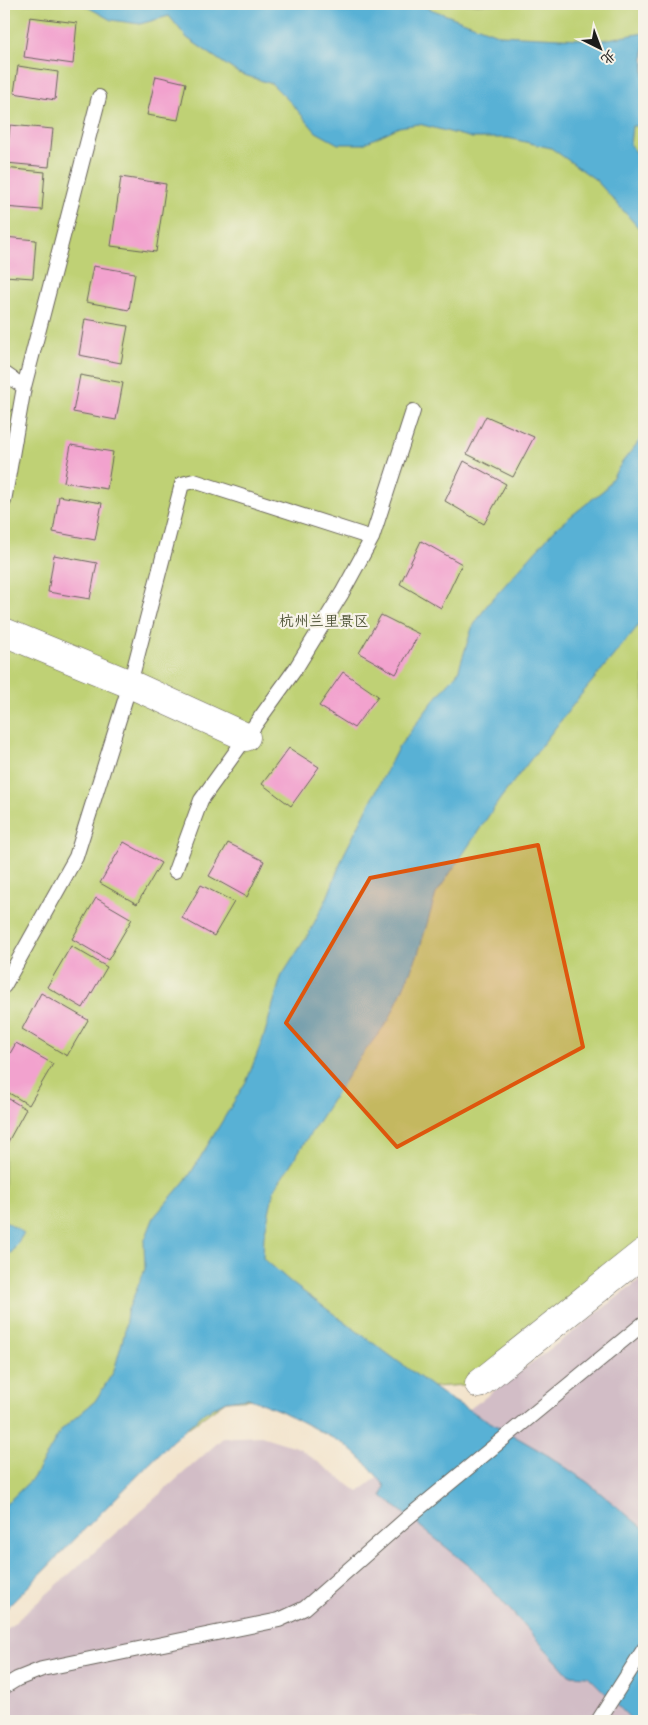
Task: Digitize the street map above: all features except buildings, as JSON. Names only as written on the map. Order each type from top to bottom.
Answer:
[{"type":"street","points":[[4,632],[130,684],[246,737]]},
{"type":"street","points":[[479,1384],[644,1252]]},
{"type":"lane","points":[[4,501],[24,387],[99,97]]},
{"type":"lane","points":[[4,373],[24,387]]},
{"type":"lane","points":[[175,871],[201,800],[296,668],[342,593],[372,538],[413,411]]},
{"type":"lane","points":[[4,986],[76,857],[130,684],[182,484],[194,481],[372,538]]},
{"type":"lane","points":[[4,1687],[17,1679],[42,1669],[279,1620],[305,1608],[406,1519],[644,1324]]},
{"type":"lane","points":[[598,1721],[644,1649]]},
{"type":"highlighted area","points":[[538,845],[583,1047],[397,1147],[286,1023],[370,878]]},
{"type":"shaded area","points":[[644,1276],[644,1721],[4,1721],[4,1632],[223,1438],[261,1436],[299,1448],[358,1492],[577,1329]]},
{"type":"green space","name":"杭州兰里景区","points":[[4,4],[644,4],[644,1239],[479,1384],[226,1401],[4,1559]]},
{"type":"water","points":[[82,4],[417,4],[500,35],[602,40],[644,33],[644,126],[632,126],[630,145],[644,161],[644,234],[596,180],[551,148],[508,138],[472,138],[419,124],[399,127],[363,144],[338,144],[316,132],[272,84],[238,73],[187,38],[169,16],[140,24],[111,20]]},
{"type":"water","points":[[644,435],[644,619],[580,696],[500,799],[436,894],[418,954],[389,1020],[356,1063],[274,1190],[264,1236],[263,1258],[293,1284],[445,1396],[549,1456],[587,1482],[644,1529],[644,1721],[633,1721],[588,1676],[569,1675],[472,1568],[382,1496],[385,1486],[367,1464],[346,1445],[281,1411],[248,1398],[226,1401],[205,1412],[173,1440],[4,1611],[4,1506],[33,1478],[62,1429],[95,1401],[114,1371],[124,1335],[127,1312],[145,1269],[144,1242],[154,1217],[189,1176],[247,1080],[264,1036],[281,977],[309,933],[327,898],[344,854],[398,748],[458,672],[472,628],[487,605],[556,528],[605,489],[623,461]]},
{"type":"water","points":[[4,1220],[24,1233],[12,1252],[5,1256]]}]
